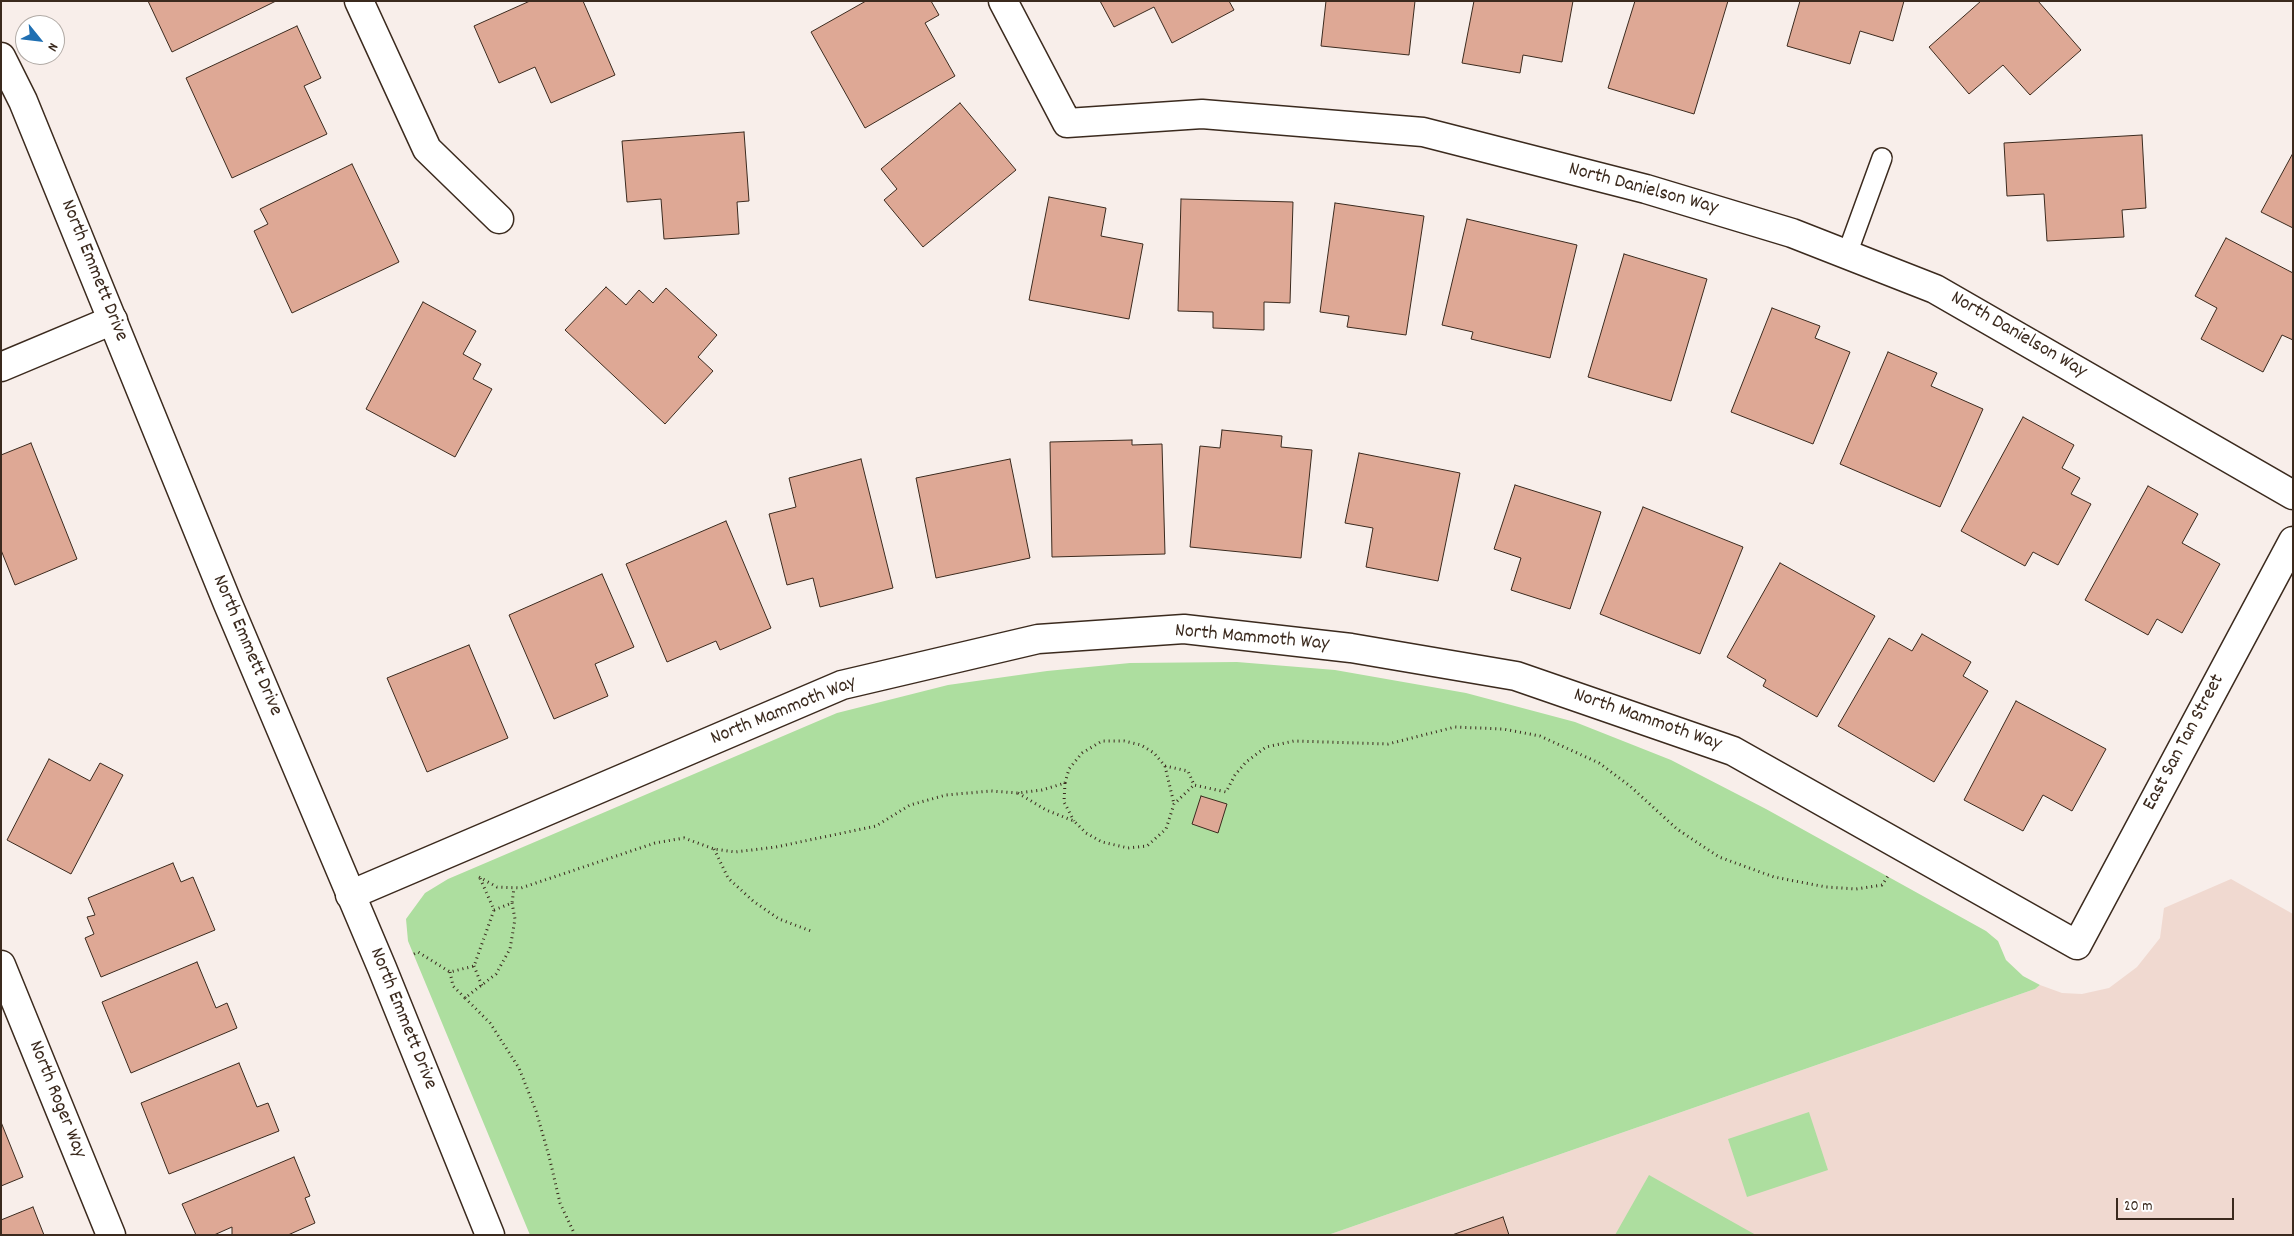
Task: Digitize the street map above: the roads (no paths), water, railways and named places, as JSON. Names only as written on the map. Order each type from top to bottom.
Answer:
[{"type":"street","points":[[359,1],[427,149],[499,219]]},
{"type":"street","name":"North Danielson Way","points":[[1003,1],[1067,123],[1202,114],[1423,132],[1646,189],[1792,233],[1935,288],[2293,495]]},
{"type":"street","name":"North Emmett Drive","points":[[1,57],[23,101],[228,604],[382,968],[490,1235]]},
{"type":"street","points":[[1,367],[113,320]]},
{"type":"street","name":"East San Tan Street","points":[[2077,945],[2293,542]]},
{"type":"street","name":"North Mammoth Way","points":[[350,895],[842,685],[1038,639],[1184,629],[1351,648],[1516,676],[1733,751],[2077,945]]},
{"type":"street","name":"North Roger Way","points":[[1,965],[111,1235]]},
{"type":"lane","points":[[1846,254],[1882,158]]}]
